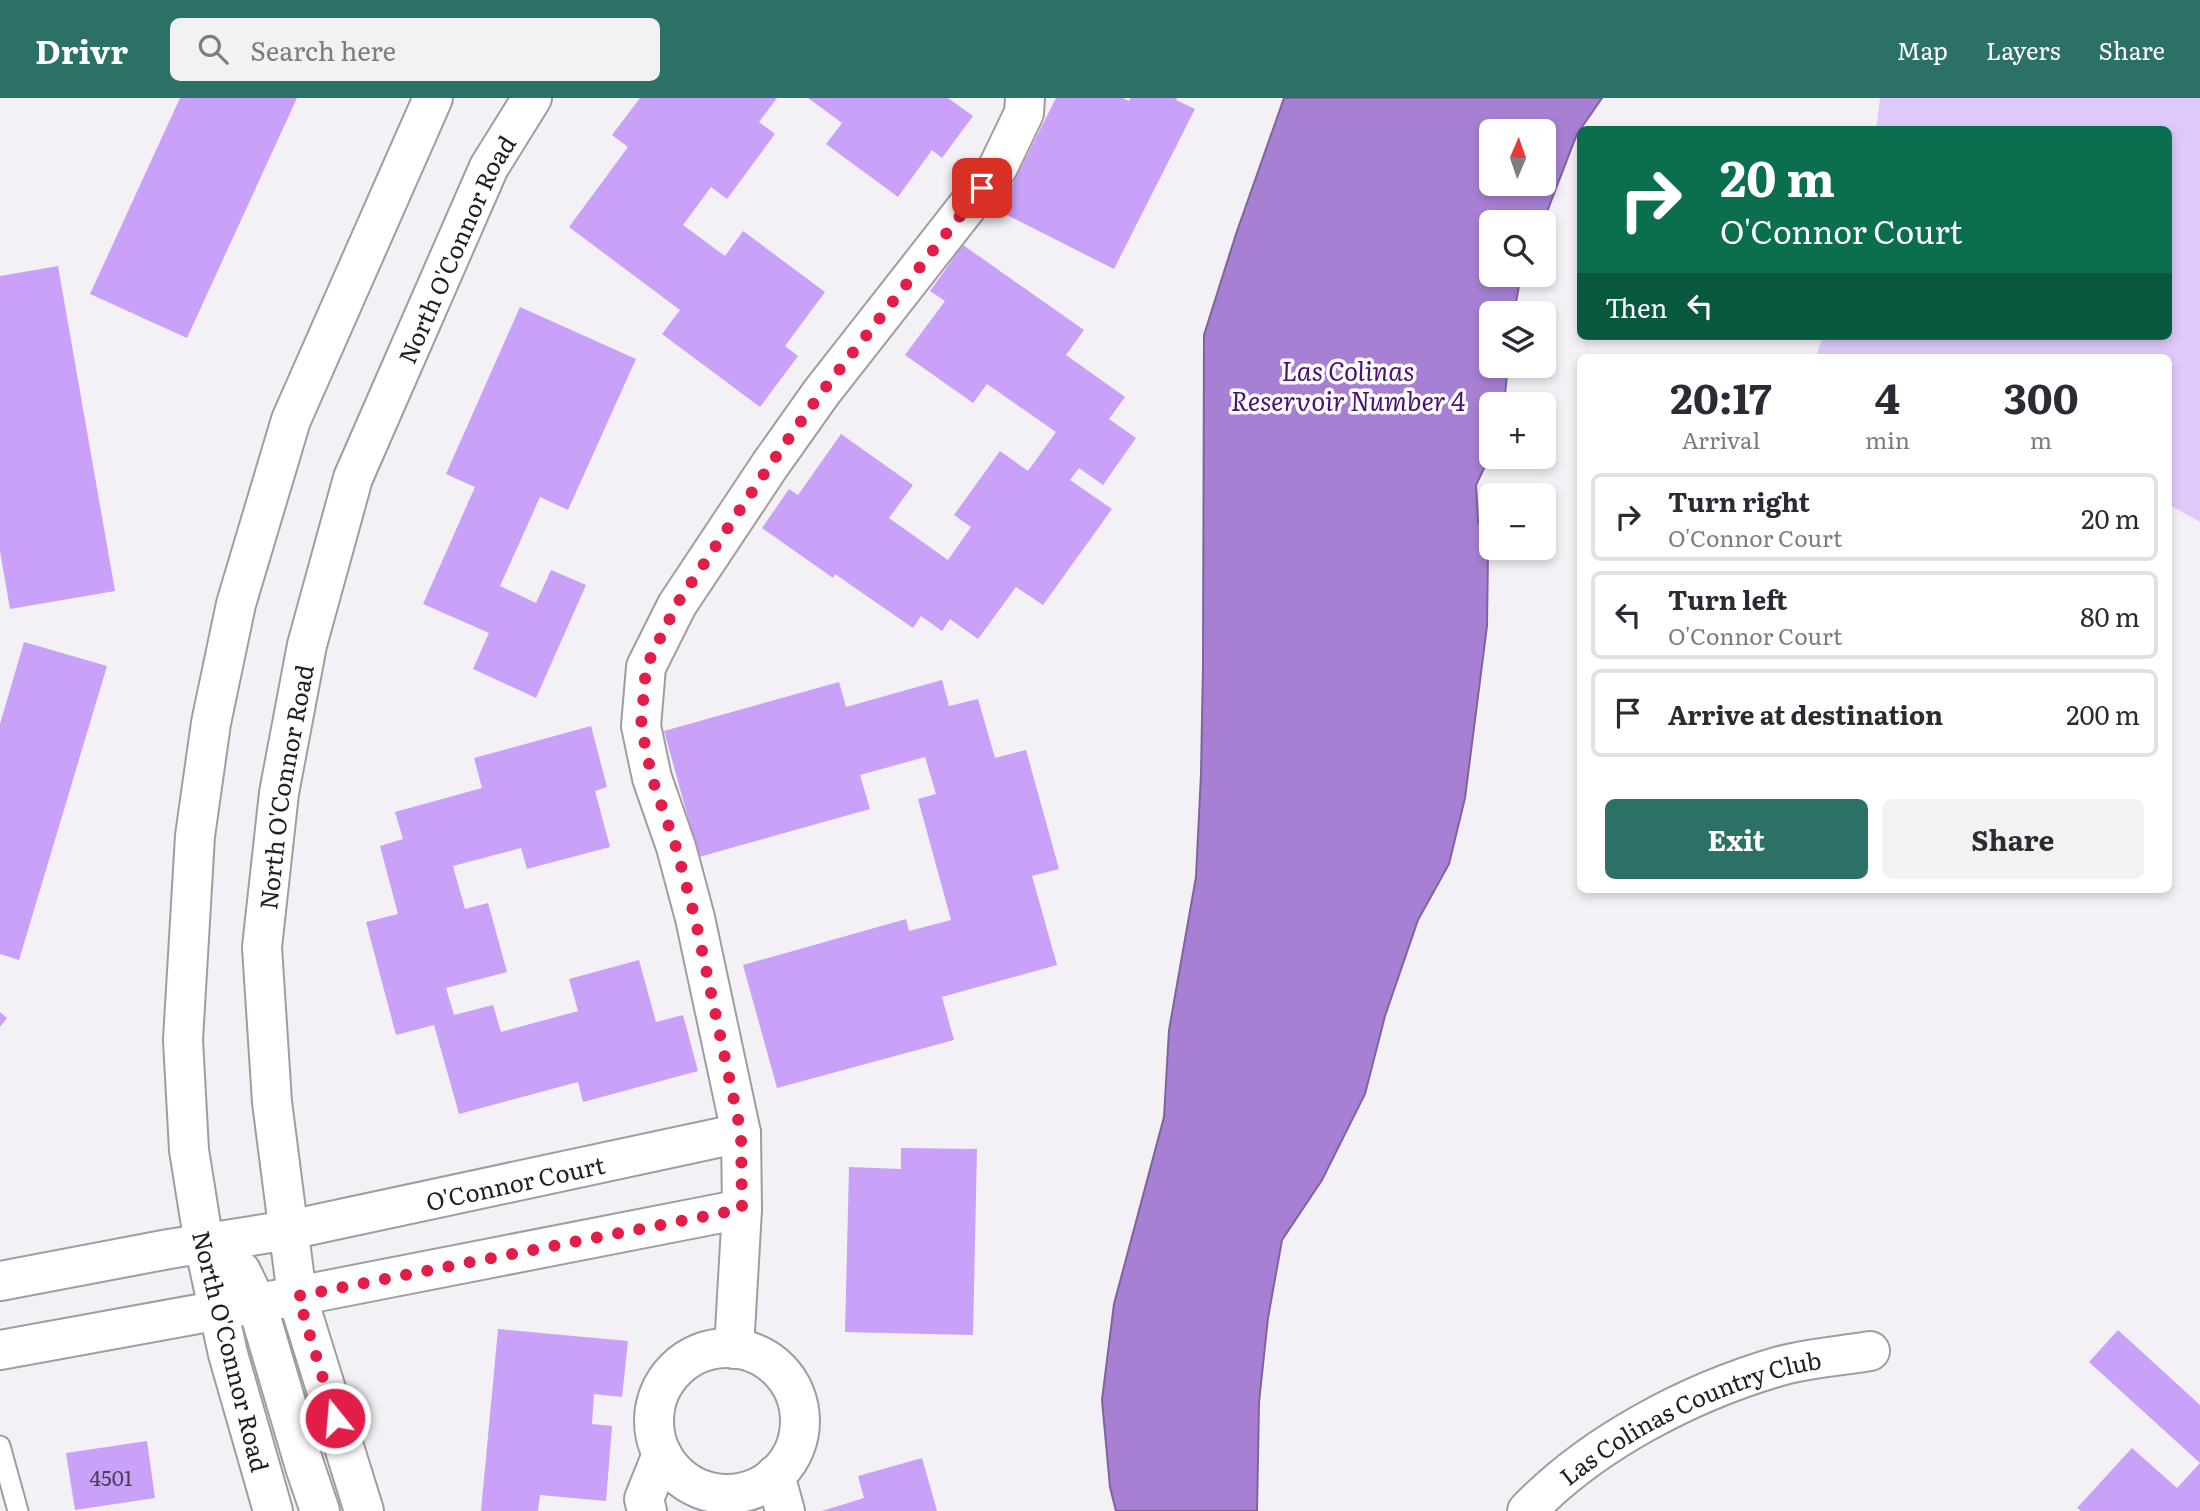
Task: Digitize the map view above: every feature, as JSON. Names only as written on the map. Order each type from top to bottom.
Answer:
[{"type":"street","name":"North O'Connor Road","points":[[273,1511],[228,1354],[204,1244],[189,1150],[183,1040],[195,836],[211,723],[236,604],[291,420],[433,98]]},
{"type":"street","name":"North O'Connor Road","points":[[364,1511],[298,1296],[272,1102],[262,947],[279,793],[307,645],[353,478],[488,167],[532,98]]},
{"type":"street","points":[[734,1349],[742,1209],[741,1133],[693,906],[652,778],[641,726],[646,667],[677,604],[770,465],[821,393],[998,167],[1024,113],[1025,98]]},
{"type":"street","name":"O'Connor Court","points":[[0,1281],[289,1230],[741,1133]]},
{"type":"street","points":[[0,1350],[257,1304],[742,1209]]},
{"type":"street","points":[[204,1244],[241,1271],[257,1304],[320,1511]]},
{"type":"street","points":[[721,1348],[734,1349],[749,1351],[775,1365],[793,1387],[801,1415],[797,1443],[783,1468],[780,1493],[761,1486],[733,1494],[705,1491],[679,1477],[662,1454],[653,1427],[657,1399],[671,1373],[693,1356],[721,1348]]},
{"type":"street","name":"Las Colinas Country Club","points":[[1527,1511],[1594,1452],[1654,1418],[1717,1388],[1781,1366],[1870,1351]]},
{"type":"street","points":[[647,1511],[644,1499],[662,1454]]},
{"type":"lane","points":[[0,1446],[18,1511]]},
{"type":"shaded area","points":[[1880,98],[2200,98],[2200,522],[2172,506],[2172,354],[1817,354],[1822,340],[2172,340],[2172,126],[1876,126]]},
{"type":"water","name":"Las Colinas Reservoir Number 4","points":[[1284,98],[1602,98],[1583,126],[1577,126],[1577,134],[1556,188],[1556,119],[1479,119],[1479,196],[1553,196],[1548,210],[1479,210],[1479,287],[1519,287],[1516,301],[1479,301],[1479,378],[1507,378],[1505,392],[1479,392],[1479,469],[1484,469],[1476,485],[1479,560],[1488,560],[1487,626],[1465,798],[1449,864],[1418,920],[1385,1016],[1365,1094],[1322,1180],[1282,1240],[1268,1318],[1259,1402],[1257,1511],[1116,1511],[1110,1487],[1102,1400],[1114,1304],[1164,1117],[1169,1030],[1196,877],[1203,665],[1204,335]]},
{"type":"building","points":[[180,98],[297,98],[187,338],[90,294]]},
{"type":"building","points":[[640,98],[777,98],[759,122],[775,134],[727,199],[711,187],[683,225],[725,256],[743,231],[825,292],[785,346],[798,356],[760,407],[662,334],[680,310],[569,227],[628,147],[612,135]]},
{"type":"building","points":[[808,98],[948,98],[973,116],[942,158],[932,150],[898,197],[826,144],[842,123]]},
{"type":"building","points":[[1056,98],[1123,98],[1129,101],[1131,98],[1177,98],[1176,100],[1195,109],[1114,269],[999,211]]},
{"type":"building","points":[[963,245],[1084,330],[1066,355],[1125,397],[1109,419],[1136,438],[1103,485],[1079,468],[1070,480],[1112,509],[1043,605],[1016,587],[978,639],[950,619],[942,631],[921,616],[913,628],[835,574],[833,578],[762,528],[789,489],[798,495],[841,434],[913,485],[889,518],[948,560],[971,527],[954,515],[1000,451],[1028,471],[1056,432],[987,384],[973,403],[905,355],[945,301],[930,291]]},
{"type":"building","points":[[58,266],[115,591],[10,609],[0,551],[0,276]]},
{"type":"building","points":[[520,307],[636,359],[568,510],[540,497],[500,586],[536,603],[551,570],[586,585],[536,698],[473,669],[489,633],[423,604],[475,487],[446,474]]},
{"type":"building","points":[[24,642],[107,666],[19,960],[0,954],[0,724]]},
{"type":"building","points":[[942,680],[949,706],[978,699],[995,758],[1026,750],[1059,869],[1032,876],[1057,965],[942,997],[954,1040],[777,1088],[743,965],[906,919],[909,931],[951,920],[918,799],[936,794],[925,757],[860,775],[870,809],[699,857],[664,731],[839,682],[846,707]]},
{"type":"building","points":[[591,726],[607,787],[595,791],[610,847],[527,869],[521,848],[453,866],[465,909],[488,903],[507,972],[446,988],[454,1015],[493,1005],[501,1032],[578,1011],[569,979],[639,960],[656,1022],[683,1015],[698,1071],[583,1102],[578,1082],[459,1114],[434,1025],[396,1035],[366,922],[398,914],[380,846],[403,839],[395,812],[482,788],[474,758]]},
{"type":"building","points":[[0,1012],[7,1018],[0,1027]]},
{"type":"building","points":[[901,1148],[977,1149],[973,1335],[845,1332],[849,1167],[901,1169]]},
{"type":"building","points":[[498,1329],[628,1341],[622,1397],[594,1394],[592,1424],[612,1426],[606,1501],[540,1495],[538,1511],[481,1511]]},
{"type":"building","points":[[2118,1330],[2200,1405],[2200,1463],[2089,1362]]},
{"type":"building","points":[[147,1441],[155,1498],[75,1510],[66,1453]]},
{"type":"building","points":[[2132,1448],[2177,1488],[2200,1463],[2200,1511],[2081,1511],[2077,1508]]},
{"type":"building","points":[[922,1458],[937,1511],[822,1511],[864,1498],[858,1476]]},
{"type":"route","points":[[335,1418],[298,1296],[742,1209],[741,1133],[687,883],[652,778],[641,726],[646,667],[677,604],[770,465],[821,393],[982,188]]}]
